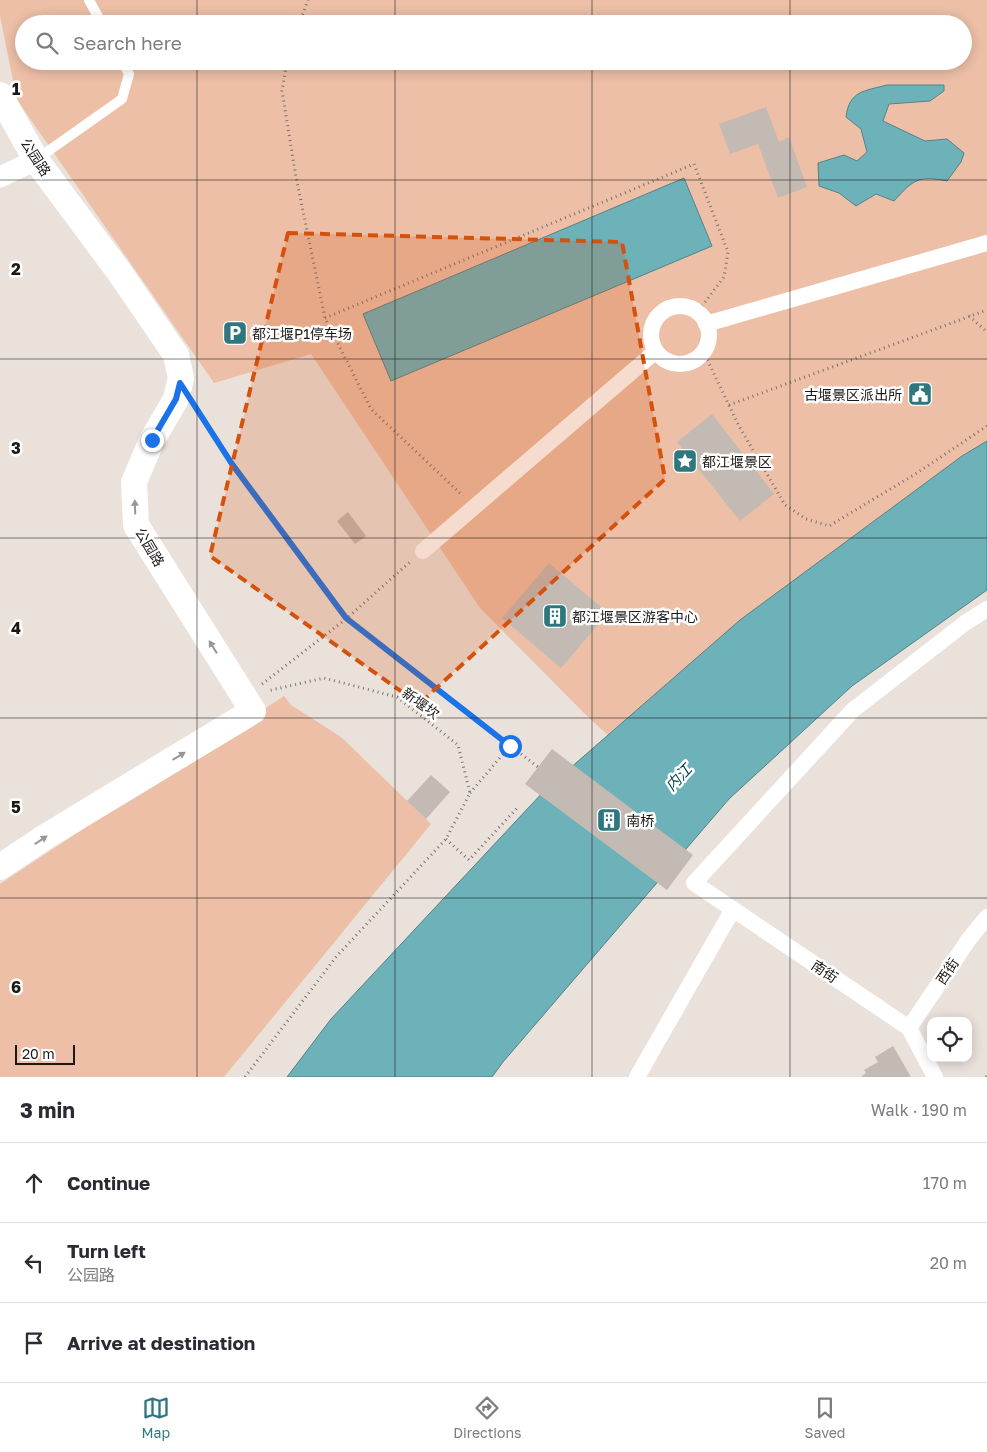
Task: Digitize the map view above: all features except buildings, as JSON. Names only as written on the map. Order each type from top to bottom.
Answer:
[{"type":"street","name":"公园路","points":[[0,95],[36,160],[120,273],[176,355],[180,383],[176,399],[152,440],[134,482],[136,525],[254,711],[45,837],[0,867]]},
{"type":"street","points":[[0,177],[36,160]]},
{"type":"street","points":[[702,318],[987,243]]},
{"type":"street","points":[[685,306],[702,318],[709,333],[703,351],[688,362],[679,364],[662,358],[656,350],[651,332],[659,315],[666,309],[685,306]]},
{"type":"street","points":[[423,551],[656,350]]},
{"type":"street","name":"南街","points":[[935,1077],[909,1028],[694,883],[853,710],[964,623],[987,609]]},
{"type":"street","points":[[637,1077],[733,909]]},
{"type":"street","name":"西街","points":[[909,1028],[969,939],[987,917]]},
{"type":"lane","points":[[89,0],[97,15]]},
{"type":"lane","points":[[36,160],[122,99],[129,74],[127,70]]},
{"type":"path","points":[[302,15],[308,0]]},
{"type":"path","points":[[286,70],[282,91],[296,177],[325,318],[371,409],[474,506]]},
{"type":"path","points":[[325,318],[694,164],[728,252],[724,277],[702,318]]},
{"type":"path","points":[[729,404],[987,310]]},
{"type":"path","points":[[970,316],[987,332]]},
{"type":"path","points":[[703,351],[729,404],[785,505],[806,519],[829,526],[918,473],[987,426]]},
{"type":"path","points":[[180,383],[232,464],[346,618],[538,767]]},
{"type":"path","points":[[244,696],[272,678],[346,618],[423,551]]},
{"type":"path","name":"新堰坎","points":[[244,696],[324,678],[397,697],[458,745],[470,793]]},
{"type":"path","points":[[245,1077],[336,957],[446,839],[470,793],[510,746]]},
{"type":"path","points":[[446,839],[469,860],[518,807]]},
{"type":"highlighted area","points":[[288,233],[622,242],[665,479],[419,704],[210,556]]},
{"type":"shaded area","name":"都江堰景区","points":[[0,0],[987,0],[987,577],[691,812],[585,714],[480,608],[311,354],[214,383],[17,100],[0,16]]},
{"type":"shaded area","points":[[284,696],[291,705],[341,737],[431,824],[224,1077],[0,1077],[0,884]]},
{"type":"water","points":[[887,85],[944,85],[944,91],[930,101],[889,104],[883,121],[925,141],[947,139],[964,153],[961,162],[947,181],[922,179],[911,184],[894,201],[876,194],[856,206],[839,193],[819,186],[818,163],[844,155],[857,161],[867,152],[861,129],[846,117],[848,108],[850,102],[859,94]]},
{"type":"water","points":[[684,178],[712,246],[391,381],[363,314]]},
{"type":"water","name":"内江","points":[[987,441],[987,590],[852,686],[729,799],[492,1077],[287,1077],[331,1019],[545,790],[740,620],[962,456]]},
{"type":"place","name":"都江堰P1停车场","points":[[235,333]]},
{"type":"place","name":"古堰景区派出所","points":[[920,394]]},
{"type":"place","name":"都江堰景区","points":[[685,461]]},
{"type":"place","name":"都江堰景区游客中心","points":[[555,616]]},
{"type":"place","name":"南桥","points":[[609,820]]},
{"type":"route","points":[[152,440],[176,399],[180,383],[232,464],[346,618],[510,746]]}]
